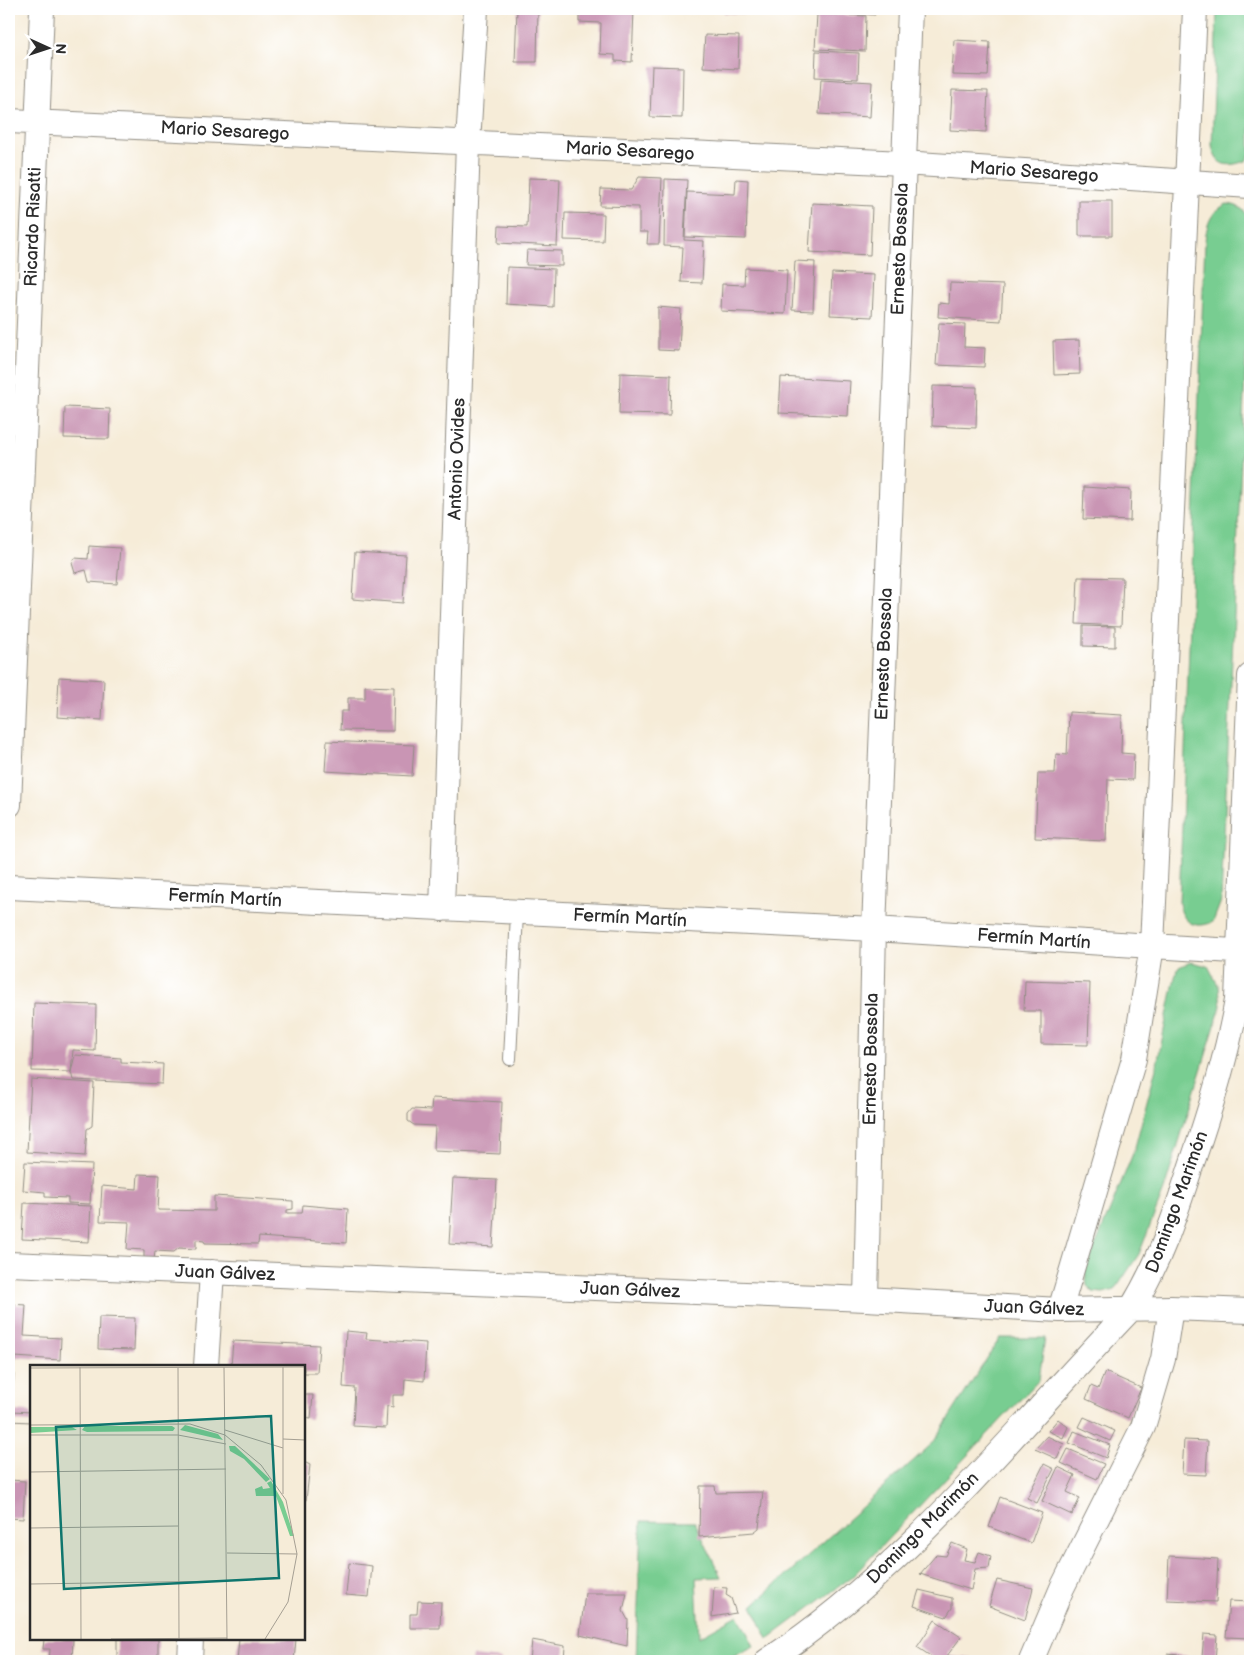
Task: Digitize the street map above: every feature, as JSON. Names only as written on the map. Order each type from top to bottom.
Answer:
[{"type":"street","name":"Ricardo Risatti","points":[[9,805],[42,9]]},
{"type":"street","name":"Antonio Ovides","points":[[442,909],[468,143],[476,9]]},
{"type":"street","name":"Ernesto Bossola","points":[[866,1299],[874,930],[910,9]]},
{"type":"street","points":[[1060,1310],[1134,1059],[1152,946],[1196,9]]},
{"type":"street","name":"Mario Sesarego","points":[[9,122],[903,163],[1250,186]]},
{"type":"street","name":"Domingo Marimón","points":[[766,1661],[795,1642],[882,1572],[957,1496],[1131,1309],[1150,1279],[1167,1238],[1227,1052],[1237,1000],[1244,951],[1250,676]]},
{"type":"street","name":"Fermín Martín","points":[[9,887],[874,930],[1244,951]]},
{"type":"street","name":"Juan Gálvez","points":[[9,1264],[866,1299],[1060,1310],[1171,1308],[1250,1311]]},
{"type":"street","points":[[206,1365],[212,1272]]},
{"type":"street","points":[[1031,1661],[1062,1588],[1143,1427],[1163,1359],[1171,1308]]},
{"type":"street","points":[[190,1661],[191,1640]]},
{"type":"lane","points":[[510,1059],[517,913]]},
{"type":"green space","points":[[1217,9],[1250,9],[1250,154],[1246,161],[1228,165],[1223,164],[1216,158],[1212,145]]},
{"type":"green space","points":[[1227,204],[1237,206],[1244,211],[1248,218],[1251,247],[1221,901],[1213,922],[1195,925],[1190,923],[1183,915],[1179,903],[1205,241],[1210,219],[1221,207]]},
{"type":"green space","points":[[1191,962],[1208,966],[1219,987],[1221,1006],[1164,1190],[1139,1254],[1115,1290],[1103,1293],[1093,1292],[1087,1286],[1085,1271],[1134,1151],[1157,1064],[1175,977],[1179,967]]},
{"type":"green space","points":[[1000,1338],[1045,1338],[1039,1380],[853,1576],[768,1639],[752,1606],[933,1443]]},
{"type":"green space","points":[[641,1521],[695,1522],[721,1577],[696,1578],[699,1637],[738,1615],[754,1646],[725,1661],[636,1661]]},
{"type":"building","points":[[517,9],[538,9],[537,62],[515,62]]},
{"type":"building","points":[[579,9],[634,9],[632,62],[615,61],[615,55],[600,54],[601,23],[579,22]]},
{"type":"building","points":[[724,9],[748,9],[748,14],[724,13]]},
{"type":"building","points":[[844,9],[875,9],[875,15],[843,13]]},
{"type":"building","points":[[817,14],[866,16],[865,51],[815,49]]},
{"type":"building","points":[[705,35],[739,36],[738,69],[703,67]]},
{"type":"building","points":[[954,40],[990,42],[988,76],[952,75]]},
{"type":"building","points":[[816,51],[859,53],[858,79],[815,77]]},
{"type":"building","points":[[652,66],[683,67],[682,118],[650,117]]},
{"type":"building","points":[[821,79],[872,82],[870,117],[819,114]]},
{"type":"building","points":[[952,90],[988,91],[986,132],[950,130]]},
{"type":"building","points":[[639,177],[662,178],[659,244],[647,244],[648,232],[639,232],[639,207],[600,206],[601,189],[631,190]]},
{"type":"building","points":[[529,178],[560,179],[557,246],[498,243],[499,226],[527,227]]},
{"type":"building","points":[[665,179],[687,180],[684,240],[704,241],[702,283],[681,282],[683,247],[664,246]]},
{"type":"building","points":[[736,179],[748,180],[746,239],[685,237],[687,192],[735,194]]},
{"type":"building","points":[[1079,201],[1112,201],[1112,236],[1079,236]]},
{"type":"building","points":[[812,203],[872,206],[870,255],[809,252]]},
{"type":"building","points":[[565,213],[604,214],[603,241],[564,240]]},
{"type":"building","points":[[527,250],[562,251],[562,266],[526,265]]},
{"type":"building","points":[[795,261],[815,262],[813,311],[792,310]]},
{"type":"building","points":[[507,267],[554,269],[553,307],[506,304]]},
{"type":"building","points":[[745,268],[787,270],[785,314],[721,311],[722,284],[744,285]]},
{"type":"building","points":[[832,273],[874,275],[872,317],[830,315]]},
{"type":"building","points":[[950,283],[1003,285],[1001,321],[938,317],[939,303],[949,304]]},
{"type":"building","points":[[658,307],[681,309],[679,351],[658,350]]},
{"type":"building","points":[[939,323],[965,324],[964,347],[985,348],[984,367],[936,365]]},
{"type":"building","points":[[1079,340],[1080,374],[1054,375],[1053,341]]},
{"type":"building","points":[[620,373],[671,375],[670,415],[619,414]]},
{"type":"building","points":[[781,377],[850,381],[848,416],[779,413]]},
{"type":"building","points":[[933,386],[977,387],[976,428],[932,426]]},
{"type":"building","points":[[65,407],[110,409],[109,439],[64,438]]},
{"type":"building","points":[[1084,487],[1131,490],[1130,521],[1083,519]]},
{"type":"building","points":[[89,546],[120,548],[117,584],[89,582],[86,570],[75,573],[72,563],[75,558],[88,559]]},
{"type":"building","points":[[355,552],[406,555],[403,603],[352,599]]},
{"type":"building","points":[[1078,577],[1123,578],[1121,626],[1076,624]]},
{"type":"building","points":[[1083,626],[1115,627],[1115,647],[1083,646]]},
{"type":"building","points":[[59,677],[104,680],[102,720],[57,717]]},
{"type":"building","points":[[365,686],[394,687],[393,731],[340,730],[341,711],[348,711],[348,698],[365,698]]},
{"type":"building","points":[[1069,712],[1122,715],[1121,753],[1134,754],[1133,780],[1108,779],[1106,841],[1035,838],[1038,773],[1055,773],[1056,754],[1067,755]]},
{"type":"building","points":[[327,741],[414,745],[412,776],[325,771]]},
{"type":"building","points":[[1025,981],[1090,983],[1088,1045],[1041,1044],[1041,1011],[1024,1011]]},
{"type":"building","points":[[34,1003],[96,1005],[95,1051],[73,1050],[71,1072],[32,1071]]},
{"type":"building","points":[[75,1055],[121,1058],[121,1062],[163,1064],[162,1084],[73,1080],[71,1072]]},
{"type":"building","points":[[31,1079],[94,1083],[92,1126],[87,1129],[85,1156],[27,1152]]},
{"type":"building","points":[[432,1098],[502,1102],[500,1154],[434,1151],[435,1126],[414,1125],[408,1121],[408,1114],[412,1109],[431,1110]]},
{"type":"building","points":[[25,1162],[92,1165],[90,1204],[68,1203],[68,1198],[45,1197],[45,1192],[23,1190]]},
{"type":"building","points":[[138,1174],[160,1175],[158,1210],[214,1211],[214,1196],[293,1201],[293,1209],[287,1210],[287,1213],[302,1213],[303,1205],[348,1209],[346,1243],[259,1237],[258,1244],[205,1243],[204,1241],[196,1240],[196,1249],[179,1248],[174,1252],[155,1251],[154,1260],[144,1259],[144,1250],[127,1249],[129,1222],[100,1221],[102,1186],[137,1189]]},
{"type":"building","points":[[453,1178],[497,1180],[493,1247],[449,1244]]},
{"type":"building","points":[[24,1203],[91,1206],[89,1242],[22,1239]]},
{"type":"building","points":[[9,1304],[26,1305],[24,1336],[61,1338],[60,1360],[15,1357],[12,1411],[30,1412],[30,1422],[9,1421]]},
{"type":"building","points":[[99,1317],[135,1318],[134,1350],[98,1349]]},
{"type":"building","points":[[346,1331],[367,1333],[366,1339],[426,1343],[424,1381],[405,1379],[404,1395],[393,1395],[393,1407],[387,1406],[386,1428],[353,1426],[355,1388],[343,1387]]},
{"type":"building","points":[[233,1341],[319,1345],[317,1373],[305,1373],[305,1365],[231,1365]]},
{"type":"building","points":[[1105,1372],[1141,1388],[1128,1418],[1086,1399],[1091,1386],[1098,1389]]},
{"type":"building","points":[[305,1395],[313,1395],[311,1419],[305,1418]]},
{"type":"building","points":[[1084,1417],[1115,1431],[1110,1441],[1079,1427]]},
{"type":"building","points":[[1058,1419],[1068,1427],[1063,1438],[1048,1431]]},
{"type":"building","points":[[1074,1431],[1110,1445],[1106,1458],[1069,1443]]},
{"type":"building","points":[[1047,1436],[1064,1444],[1057,1459],[1035,1449]]},
{"type":"building","points":[[1184,1440],[1208,1441],[1206,1475],[1182,1474]]},
{"type":"building","points":[[1068,1449],[1104,1464],[1097,1479],[1061,1463]]},
{"type":"building","points":[[305,1462],[310,1465],[305,1500]]},
{"type":"building","points":[[1044,1464],[1054,1469],[1037,1503],[1027,1498]]},
{"type":"building","points":[[1058,1467],[1075,1475],[1067,1492],[1080,1498],[1072,1515],[1042,1501]]},
{"type":"building","points":[[9,1480],[25,1481],[23,1519],[9,1518]]},
{"type":"building","points":[[700,1486],[715,1486],[716,1493],[763,1492],[759,1528],[754,1532],[699,1537]]},
{"type":"building","points":[[1000,1497],[1042,1513],[1031,1543],[989,1527]]},
{"type":"building","points":[[952,1543],[967,1549],[964,1560],[975,1562],[979,1552],[991,1556],[989,1568],[975,1569],[971,1590],[920,1574],[936,1555],[946,1556]]},
{"type":"building","points":[[1169,1556],[1218,1559],[1216,1602],[1167,1600]]},
{"type":"building","points":[[349,1563],[372,1566],[369,1597],[346,1595]]},
{"type":"building","points":[[997,1580],[1033,1588],[1025,1620],[989,1606]]},
{"type":"building","points":[[714,1587],[727,1588],[726,1595],[731,1598],[736,1613],[712,1617]]},
{"type":"building","points":[[919,1590],[952,1598],[952,1608],[946,1617],[914,1606]]},
{"type":"building","points":[[585,1593],[627,1593],[623,1611],[628,1620],[627,1646],[580,1635]]},
{"type":"building","points":[[418,1601],[441,1602],[440,1628],[410,1628],[410,1614],[417,1614]]},
{"type":"building","points":[[1229,1601],[1250,1602],[1250,1638],[1226,1637]]},
{"type":"building","points":[[935,1620],[961,1637],[947,1656],[1000,1661],[938,1661],[917,1647]]},
{"type":"building","points":[[1204,1634],[1217,1635],[1215,1661],[1167,1661],[1167,1654],[1202,1657]]},
{"type":"building","points":[[44,1640],[73,1640],[72,1661],[49,1661],[50,1649],[43,1649]]},
{"type":"building","points":[[117,1640],[158,1640],[158,1661],[117,1661]]},
{"type":"building","points":[[239,1640],[296,1640],[294,1661],[237,1661]]},
{"type":"building","points":[[532,1640],[565,1646],[564,1661],[530,1661]]},
{"type":"building","points":[[473,1656],[501,1659],[501,1661],[472,1661]]}]
